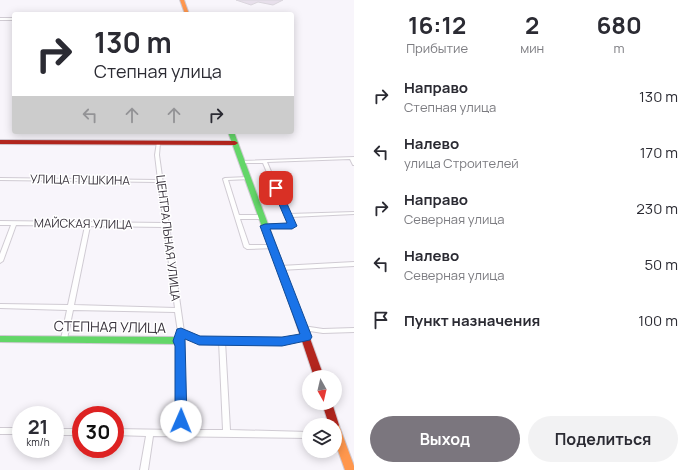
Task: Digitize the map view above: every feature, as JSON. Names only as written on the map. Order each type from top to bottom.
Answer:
[{"type":"street","points":[[182,0],[186,12]]},
{"type":"street","points":[[0,19],[12,19]]},
{"type":"street","points":[[232,134],[303,328],[317,370]]},
{"type":"street","points":[[0,142],[235,143]]},
{"type":"street","name":"ЦЕНТРАЛЬНАЯ УЛИЦА","points":[[158,143],[157,155],[181,332]]},
{"type":"street","points":[[242,162],[352,158],[354,164]]},
{"type":"street","points":[[264,161],[292,226],[265,226]]},
{"type":"street","points":[[248,178],[225,179],[247,247],[273,247]]},
{"type":"street","name":"УЛИЦА ПУШКИНА","points":[[0,179],[161,180]]},
{"type":"street","points":[[288,216],[354,214]]},
{"type":"street","points":[[238,217],[262,217]]},
{"type":"street","name":"МАЙСКАЯ УЛИЦА","points":[[0,223],[166,225]]},
{"type":"street","points":[[0,261],[14,223]]},
{"type":"street","points":[[64,339],[88,224]]},
{"type":"street","points":[[280,268],[354,264]]},
{"type":"street","points":[[0,306],[177,310]]},
{"type":"street","points":[[303,328],[323,331],[354,330]]},
{"type":"street","name":"СТЕПНАЯ УЛИЦА","points":[[0,339],[179,341],[181,332],[199,340],[222,341],[282,342],[306,337]]},
{"type":"street","points":[[179,341],[181,346],[181,433]]},
{"type":"street","points":[[222,341],[227,433]]},
{"type":"street","points":[[0,431],[12,432]]},
{"type":"street","points":[[124,432],[302,435]]},
{"type":"street","points":[[144,470],[150,432]]},
{"type":"street","points":[[342,449],[350,470]]},
{"type":"building","points":[[236,0],[283,0],[273,5],[258,2],[251,5]]},
{"type":"traffic: fast","points":[[232,134],[295,308]]},
{"type":"traffic: fast","points":[[0,339],[179,341],[181,332],[199,340],[215,340]]},
{"type":"traffic: slow","points":[[182,0],[186,12]]},
{"type":"traffic: slow","points":[[215,340],[282,342],[306,337]]},
{"type":"traffic: slow","points":[[342,448],[350,470]]},
{"type":"traffic: jam","points":[[0,142],[235,143]]},
{"type":"traffic: jam","points":[[295,308],[317,370]]},
{"type":"traffic: jam","points":[[329,410],[332,418]]},
{"type":"route","points":[[181,421],[182,384],[181,346],[179,341],[181,332],[199,340],[282,342],[306,337],[265,226],[292,226],[276,188]]}]
